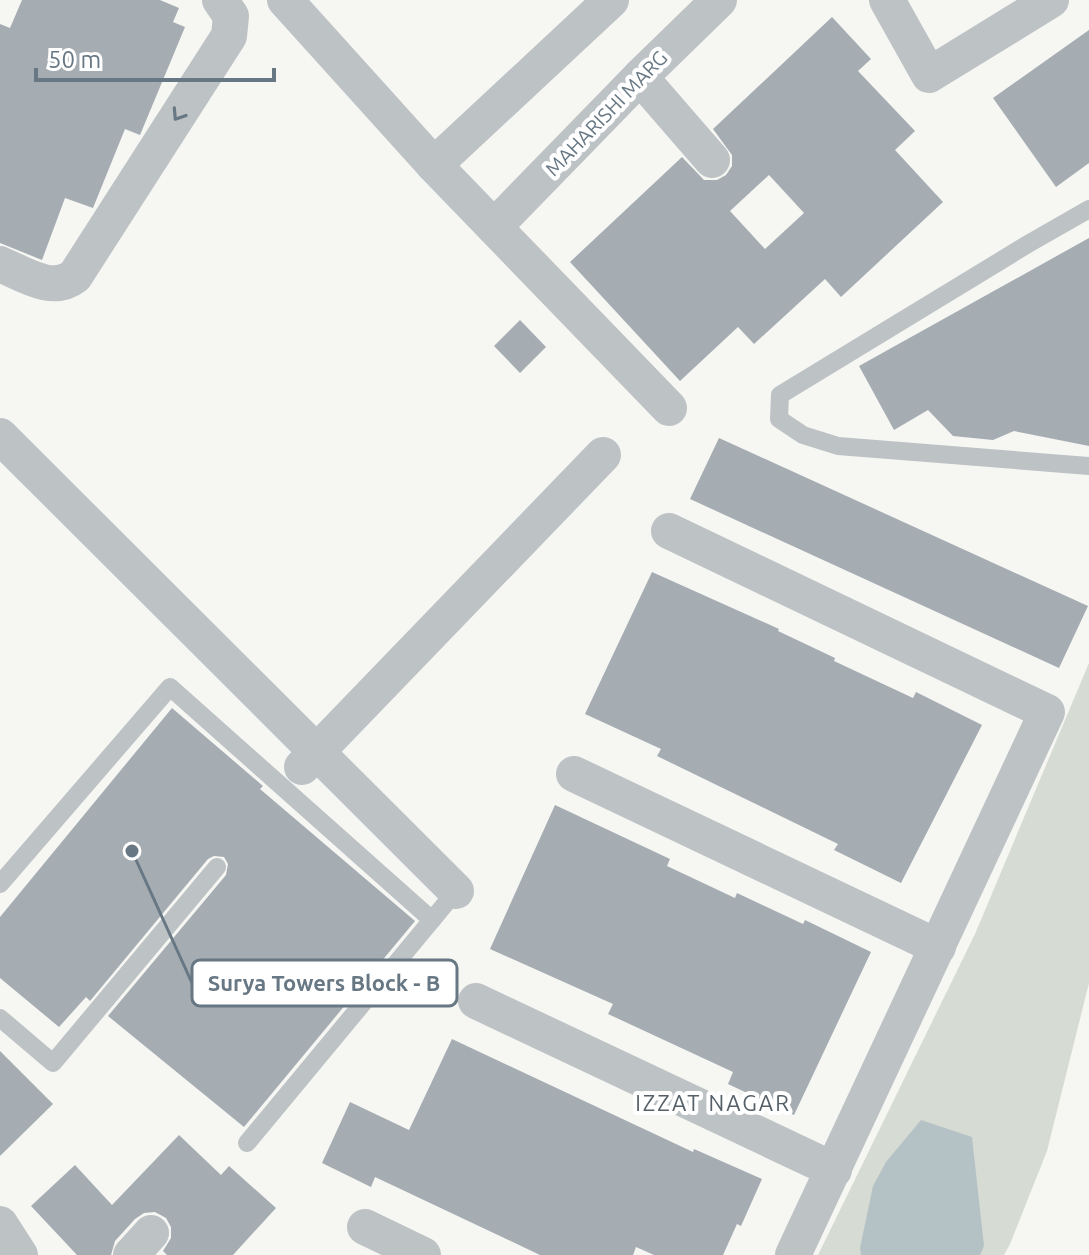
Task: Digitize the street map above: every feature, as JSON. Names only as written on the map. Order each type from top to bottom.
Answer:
[{"type":"street","points":[[0,264],[54,286],[66,283],[75,276],[229,36],[231,16],[220,0]]},
{"type":"street","points":[[285,0],[434,165],[669,408]]},
{"type":"street","points":[[434,165],[611,0]]},
{"type":"street","name":"MAHARISHI MARG","points":[[494,227],[719,0]]},
{"type":"street","points":[[887,0],[929,75],[1051,0]]},
{"type":"street","points":[[640,77],[712,160]]},
{"type":"street","points":[[0,436],[308,761],[456,891]]},
{"type":"street","points":[[308,761],[603,455]]},
{"type":"street","points":[[669,531],[1047,712],[793,1255]]},
{"type":"street","points":[[574,774],[938,947]]},
{"type":"street","points":[[476,1001],[834,1170]]},
{"type":"street","points":[[0,1224],[20,1255]]},
{"type":"street","points":[[365,1227],[423,1255]]},
{"type":"lane","points":[[1089,209],[780,395],[779,419],[803,435],[838,446],[1089,466]]},
{"type":"lane","points":[[0,884],[170,687],[432,920]]},
{"type":"lane","points":[[0,1018],[53,1063],[217,867]]},
{"type":"lane","points":[[247,1143],[456,891]]},
{"type":"shaded area","points":[[1089,663],[1089,983],[1047,1151],[1010,1244],[1004,1255],[818,1255],[975,934]]},
{"type":"shaded area","points":[[921,1120],[972,1137],[984,1246],[980,1255],[861,1255],[873,1186],[886,1162]]},
{"type":"building","points":[[22,0],[160,0],[179,8],[173,22],[185,27],[140,135],[125,129],[93,208],[65,198],[42,260],[0,243],[0,24],[10,28]]},
{"type":"building","points":[[832,17],[871,59],[858,71],[915,131],[895,150],[943,202],[841,297],[825,279],[754,344],[738,327],[680,381],[570,262],[682,157],[704,180],[717,180],[726,175],[732,166],[732,155],[713,129]],"holes":[[[769,175],[804,213],[765,249],[730,211]]]},
{"type":"building","points":[[1089,30],[1089,163],[1056,187],[993,98]]},
{"type":"building","points":[[1089,238],[1089,446],[1014,431],[993,440],[953,436],[928,410],[894,430],[859,366]]},
{"type":"building","points":[[520,320],[546,347],[520,373],[494,346]]},
{"type":"building","points":[[719,438],[1088,606],[1059,668],[690,499]]},
{"type":"building","points":[[652,572],[779,629],[835,658],[834,661],[913,698],[916,692],[982,725],[901,883],[834,850],[838,844],[657,756],[661,749],[585,714]]},
{"type":"building","points":[[172,708],[263,786],[260,789],[415,921],[244,1127],[108,1016],[226,875],[228,864],[224,857],[208,859],[90,1001],[86,997],[59,1027],[0,978],[0,917]]},
{"type":"building","points":[[555,805],[670,859],[667,866],[735,898],[737,893],[803,924],[805,920],[871,952],[794,1115],[728,1084],[733,1072],[608,1014],[613,1004],[490,949]]},
{"type":"building","points":[[452,1039],[693,1152],[694,1149],[762,1179],[741,1226],[737,1224],[723,1255],[654,1255],[636,1247],[633,1255],[540,1255],[375,1177],[371,1187],[322,1163],[350,1102],[409,1130]]},
{"type":"building","points":[[0,1051],[53,1104],[0,1156]]},
{"type":"building","points":[[179,1135],[221,1175],[229,1166],[276,1208],[233,1255],[167,1255],[163,1251],[171,1238],[171,1227],[166,1218],[155,1212],[144,1213],[135,1219],[115,1241],[111,1255],[77,1255],[31,1206],[75,1165],[112,1205]]},
{"type":"place","name":"Surya Towers Block - B","points":[[132,851]]},
{"type":"district","name":"IZZAT NAGAR","points":[[713,1102]]}]
